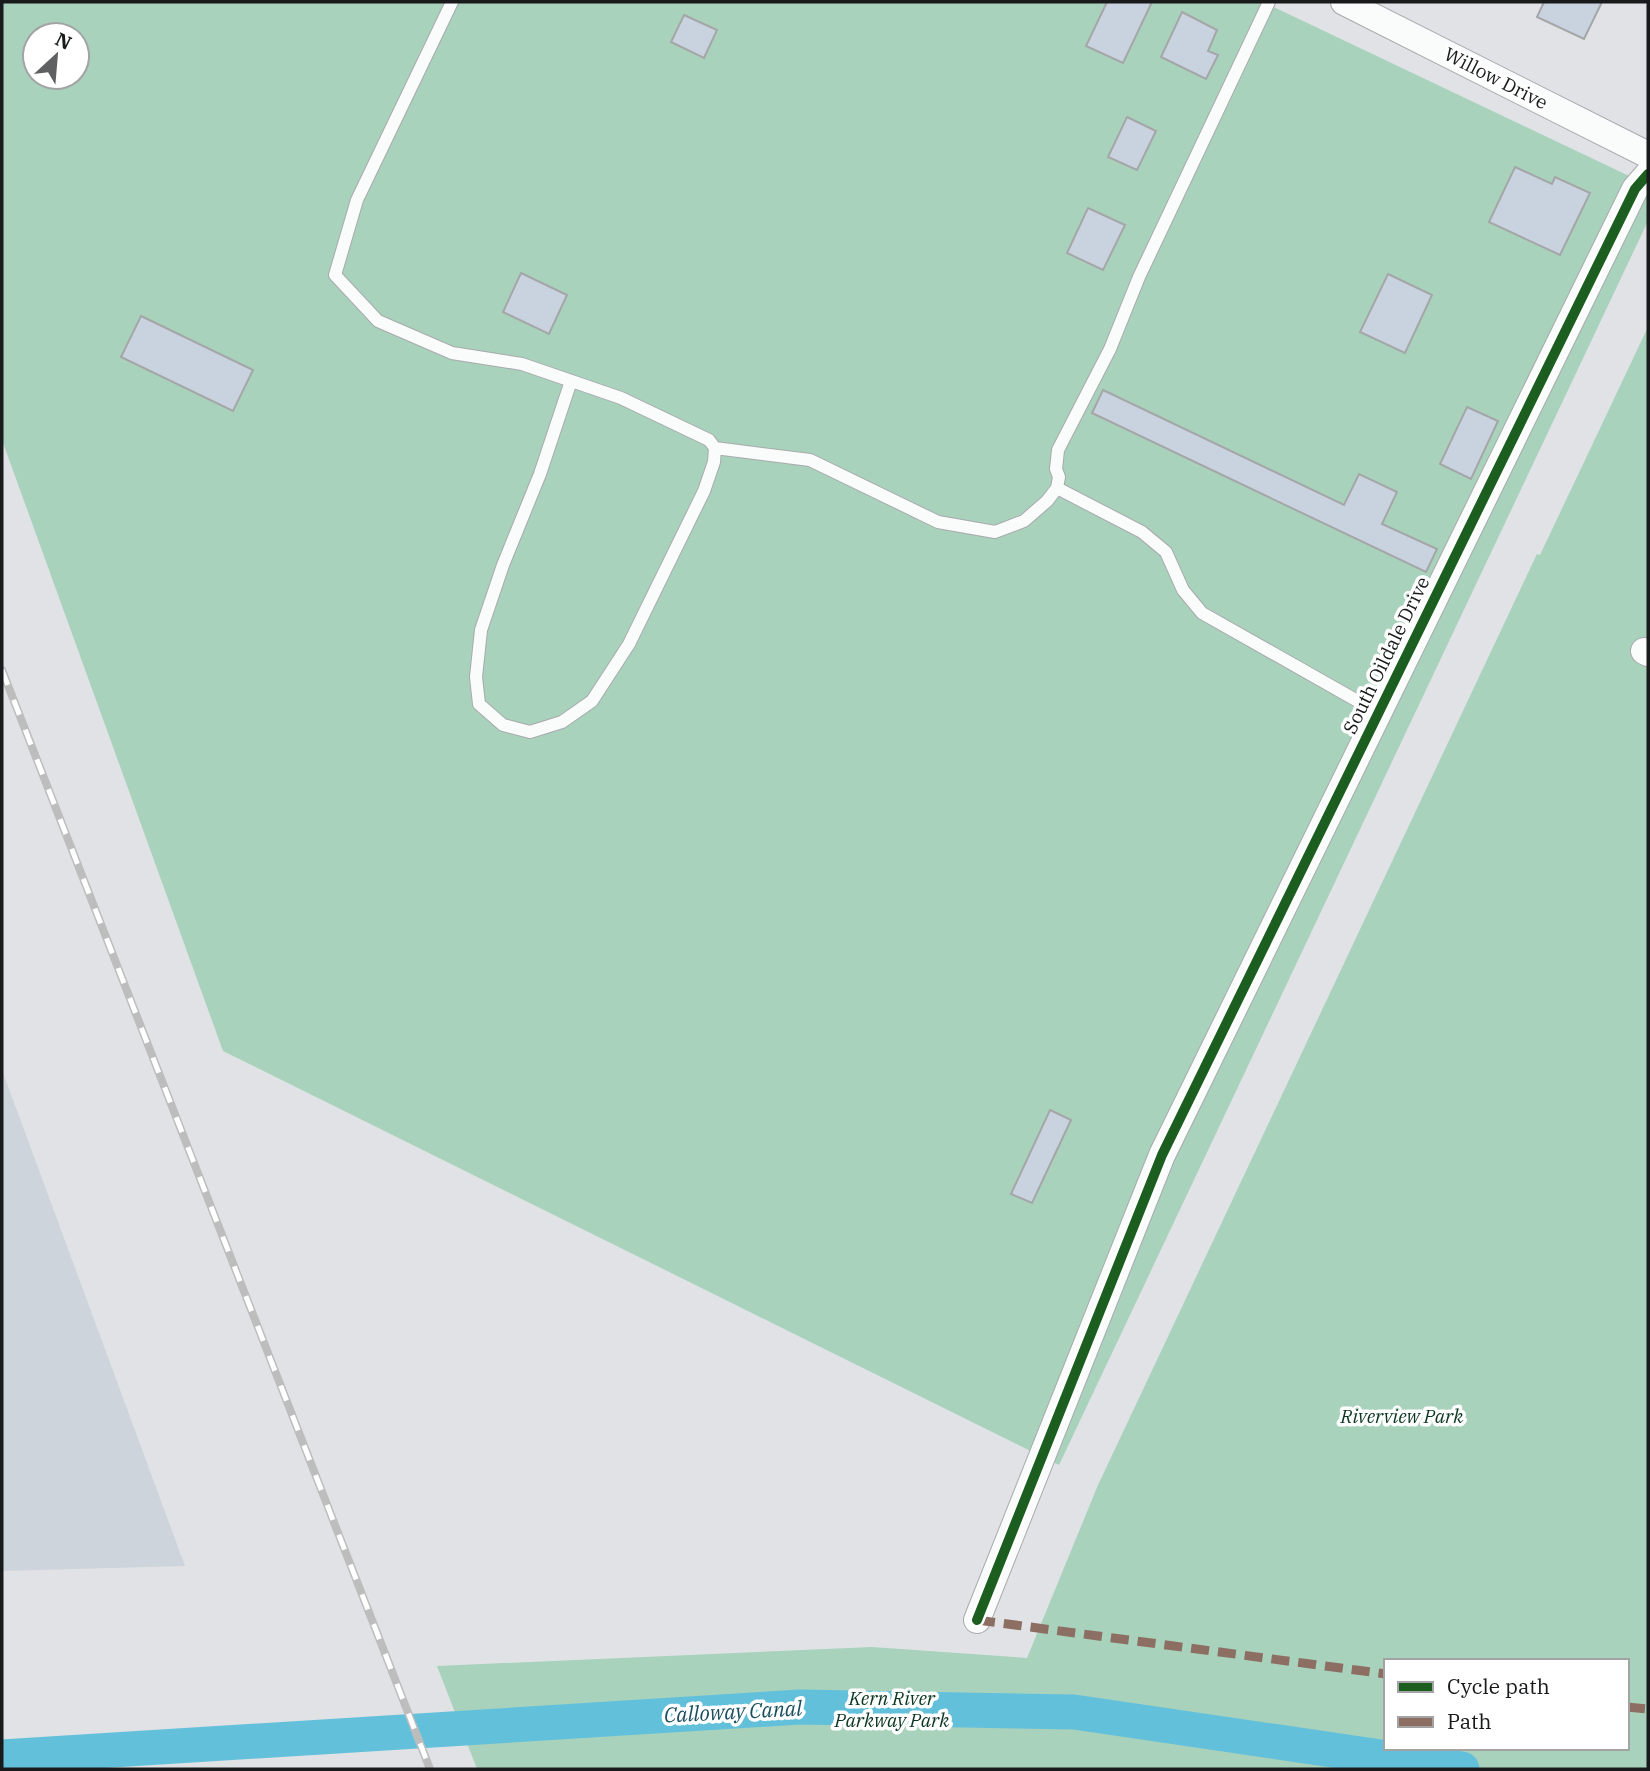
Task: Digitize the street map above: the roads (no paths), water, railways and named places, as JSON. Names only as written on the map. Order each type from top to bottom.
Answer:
[{"type":"street","name":"Willow Drive","points":[[1344,2],[1648,155]]},
{"type":"street","name":"South Oildale Drive","points":[[977,1620],[1162,1155],[1635,189],[1648,174]]},
{"type":"lane","points":[[452,2],[357,200],[335,275],[378,321],[452,353],[522,364],[621,398],[709,440],[715,448],[714,462],[704,491],[629,644],[592,701],[562,722],[530,732],[503,725],[479,704],[476,677],[481,630],[503,565],[540,474],[571,381]]},
{"type":"lane","points":[[715,448],[810,460],[938,522],[995,532],[1024,521],[1047,501],[1057,488],[1058,450],[1110,349],[1139,277],[1269,2]]},
{"type":"lane","points":[[1057,488],[1142,531],[1166,552],[1183,590],[1202,613],[1377,712]]},
{"type":"waterway","name":"Calloway Canal","points":[[2,1757],[800,1707],[1074,1712],[1462,1769]]},
{"type":"railway","points":[[2,670],[430,1769]]},
{"type":"park label","name":"Riverview Park","points":[[1402,1416]]},
{"type":"park label","name":"Kern River Parkway Park","points":[[892,1709]]}]
